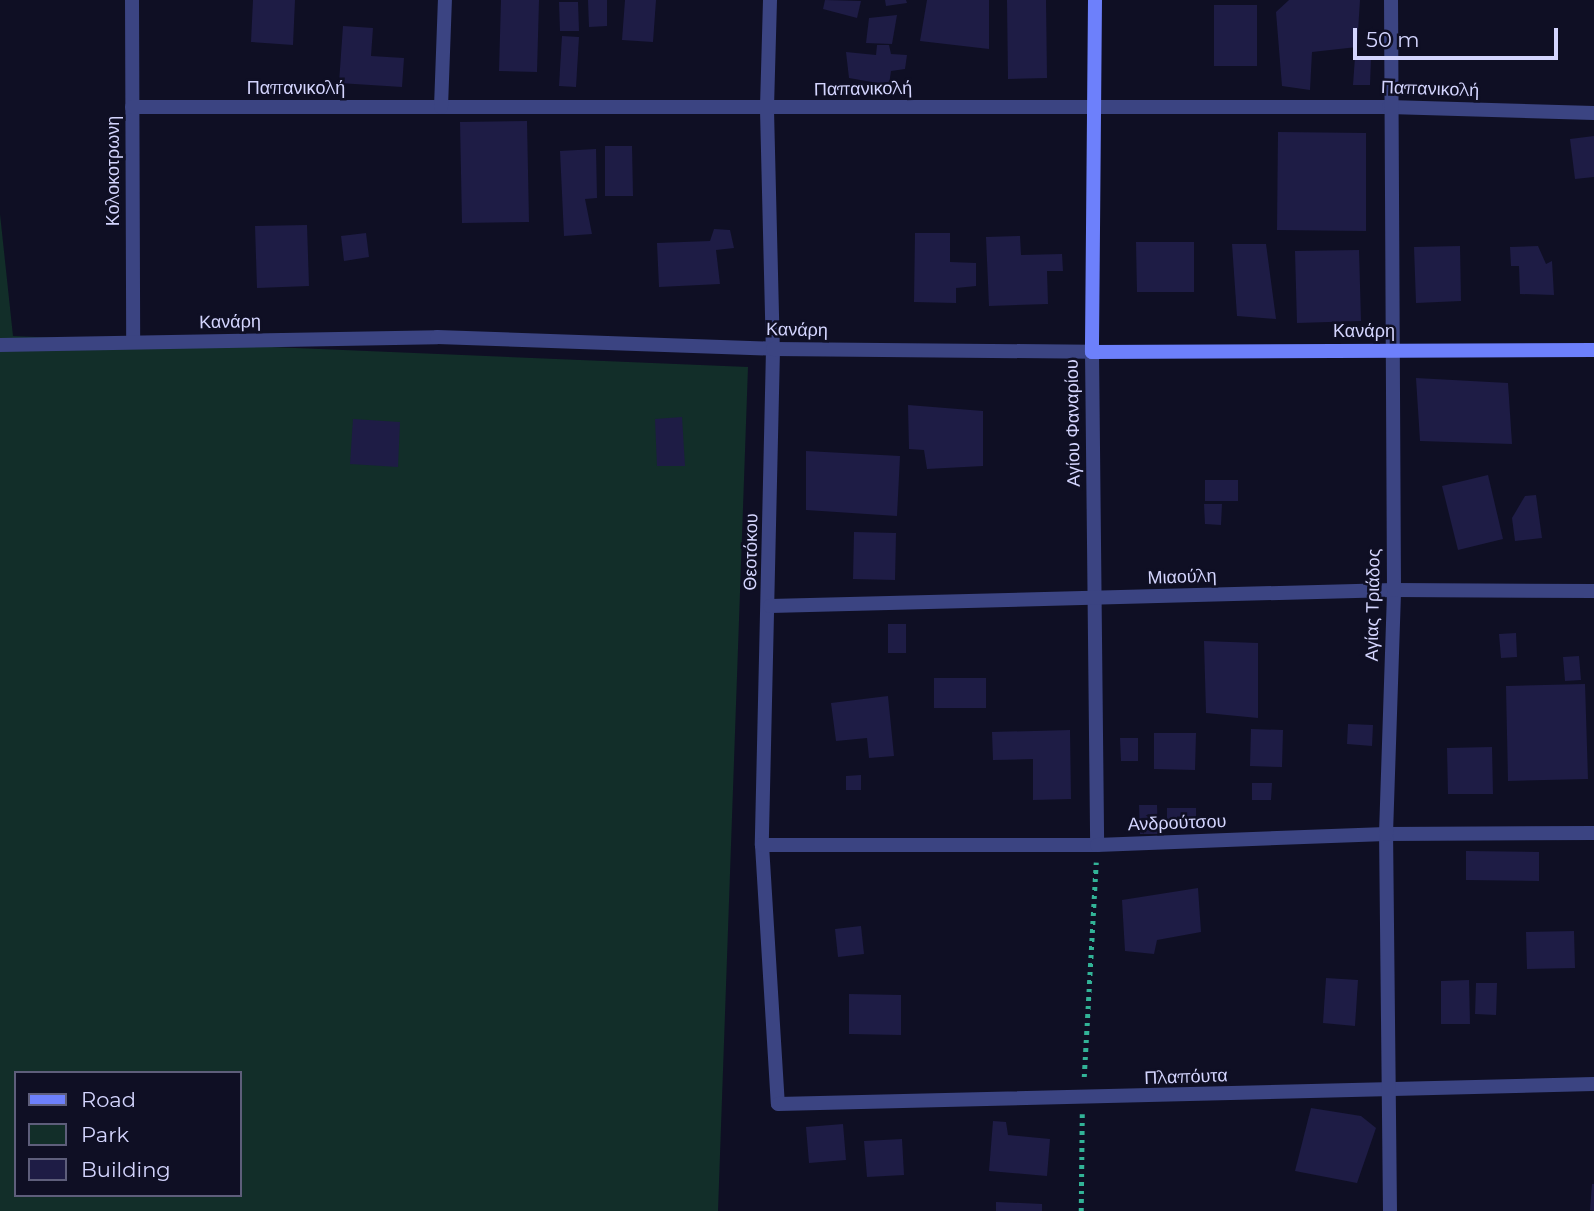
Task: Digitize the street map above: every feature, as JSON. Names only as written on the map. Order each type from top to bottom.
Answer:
[{"type":"street","name":"Κολοκοτρωνη","points":[[132,0],[133,342]]},
{"type":"street","points":[[441,107],[445,0]]},
{"type":"street","name":"Θεοτόκου","points":[[770,0],[767,110],[773,349],[770,606],[762,845],[778,1104]]},
{"type":"street","name":"Αγίου Φαναρίου","points":[[1095,0],[1091,352],[1097,845]]},
{"type":"street","name":"Αγίας Τριάδος","points":[[1390,1211],[1386,834],[1394,590],[1389,107],[1391,0]]},
{"type":"street","name":"Παπανικολή","points":[[132,107],[767,110],[1093,106],[1389,107],[1594,113]]},
{"type":"street","name":"Κανάρη","points":[[0,345],[437,337],[773,349],[1091,352],[1594,350]]},
{"type":"street","name":"Μιαούλη","points":[[770,606],[1394,590],[1594,591]]},
{"type":"street","name":"Ανδρούτσου","points":[[762,845],[1097,845],[1386,834],[1594,833]]},
{"type":"street","name":"Πλαπόυτα","points":[[778,1104],[1083,1100],[1594,1084]]},
{"type":"path","points":[[1081,1211],[1083,1100],[1097,845]]},
{"type":"green space","points":[[0,214],[13,336],[748,367],[718,1211],[0,1211]]},
{"type":"building","points":[[253,0],[295,0],[293,45],[251,42]]},
{"type":"building","points":[[501,0],[539,0],[537,72],[499,71]]},
{"type":"building","points":[[588,0],[607,0],[607,26],[589,27]]},
{"type":"building","points":[[625,0],[656,0],[653,42],[622,40]]},
{"type":"building","points":[[825,0],[861,1],[857,18],[823,9]]},
{"type":"building","points":[[885,0],[906,0],[907,3],[886,6]]},
{"type":"building","points":[[927,0],[989,0],[989,49],[920,41]]},
{"type":"building","points":[[1007,0],[1046,0],[1047,78],[1008,79]]},
{"type":"building","points":[[1289,0],[1360,0],[1357,47],[1312,52],[1310,90],[1282,86],[1276,12]]},
{"type":"building","points":[[559,2],[578,2],[579,31],[560,31]]},
{"type":"building","points":[[1214,5],[1257,5],[1257,66],[1214,66]]},
{"type":"building","points":[[897,15],[892,44],[866,43],[869,18]]},
{"type":"building","points":[[343,26],[373,28],[371,56],[404,58],[402,87],[339,83]]},
{"type":"building","points":[[562,36],[579,37],[576,87],[559,86]]},
{"type":"building","points":[[877,45],[889,45],[891,54],[907,55],[905,69],[891,71],[889,85],[849,78],[846,52],[876,55]]},
{"type":"building","points":[[1355,57],[1371,58],[1370,85],[1353,85]]},
{"type":"building","points":[[527,121],[529,222],[462,223],[460,122]]},
{"type":"building","points":[[1278,132],[1366,133],[1366,231],[1277,230]]},
{"type":"building","points":[[1594,136],[1594,177],[1575,179],[1570,139]]},
{"type":"building","points":[[605,146],[632,146],[633,196],[605,196]]},
{"type":"building","points":[[596,149],[597,198],[585,199],[592,234],[564,236],[560,151]]},
{"type":"building","points":[[307,225],[309,286],[257,288],[255,226]]},
{"type":"building","points":[[714,229],[730,230],[734,248],[716,250],[720,284],[659,287],[657,243],[710,241]]},
{"type":"building","points":[[366,233],[369,257],[344,261],[341,236]]},
{"type":"building","points":[[915,233],[950,233],[950,262],[976,263],[976,286],[956,288],[956,303],[914,302]]},
{"type":"building","points":[[1020,236],[1021,255],[1062,254],[1063,271],[1047,271],[1048,304],[989,306],[986,237]]},
{"type":"building","points":[[1136,242],[1194,242],[1194,292],[1137,292]]},
{"type":"building","points":[[1232,244],[1266,244],[1276,319],[1237,316]]},
{"type":"building","points":[[1460,246],[1461,301],[1416,303],[1414,247]]},
{"type":"building","points":[[1538,246],[1546,264],[1552,261],[1554,295],[1520,294],[1519,266],[1511,266],[1510,247]]},
{"type":"building","points":[[1359,250],[1361,321],[1297,323],[1295,251]]},
{"type":"building","points":[[1416,378],[1508,383],[1512,444],[1420,441]]},
{"type":"building","points":[[908,405],[983,411],[983,466],[927,469],[924,450],[909,449]]},
{"type":"building","points":[[682,417],[685,466],[657,466],[655,419]]},
{"type":"building","points":[[353,419],[400,422],[398,467],[350,464]]},
{"type":"building","points":[[806,451],[900,456],[897,516],[806,510]]},
{"type":"building","points":[[1488,475],[1503,539],[1458,550],[1442,486]]},
{"type":"building","points":[[1205,480],[1238,480],[1238,501],[1205,501]]},
{"type":"building","points":[[1536,495],[1542,538],[1515,541],[1512,518],[1525,496]]},
{"type":"building","points":[[1204,504],[1222,504],[1221,525],[1205,524]]},
{"type":"building","points":[[854,532],[896,533],[895,580],[853,579]]},
{"type":"building","points":[[888,624],[906,624],[906,653],[888,653]]},
{"type":"building","points":[[1516,633],[1517,657],[1501,658],[1499,634]]},
{"type":"building","points":[[1204,641],[1258,643],[1258,718],[1206,713]]},
{"type":"building","points":[[1579,656],[1581,680],[1565,681],[1563,657]]},
{"type":"building","points":[[934,678],[986,678],[986,708],[934,708]]},
{"type":"building","points":[[1585,684],[1588,779],[1508,781],[1506,686]]},
{"type":"building","points":[[888,696],[894,756],[869,758],[867,738],[836,741],[831,703]]},
{"type":"building","points":[[1348,724],[1373,725],[1372,746],[1347,744]]},
{"type":"building","points":[[1251,729],[1283,730],[1282,767],[1250,766]]},
{"type":"building","points":[[1070,730],[1071,799],[1033,800],[1033,759],[993,760],[992,732]]},
{"type":"building","points":[[1154,733],[1196,733],[1195,770],[1154,769]]},
{"type":"building","points":[[1120,738],[1138,738],[1138,761],[1121,761]]},
{"type":"building","points":[[1492,747],[1493,794],[1448,794],[1447,748]]},
{"type":"building","points":[[861,775],[861,790],[846,790],[846,776]]},
{"type":"building","points":[[1252,783],[1272,783],[1271,800],[1252,800]]},
{"type":"building","points":[[1139,805],[1157,805],[1158,834],[1140,834]]},
{"type":"building","points":[[1167,808],[1196,808],[1196,827],[1167,826]]},
{"type":"building","points":[[1466,851],[1539,852],[1539,881],[1466,880]]},
{"type":"building","points":[[1198,888],[1201,932],[1157,940],[1154,954],[1125,951],[1122,900]]},
{"type":"building","points":[[861,926],[864,954],[838,957],[835,929]]},
{"type":"building","points":[[1574,931],[1575,968],[1527,969],[1526,932]]},
{"type":"building","points":[[1326,978],[1358,980],[1355,1026],[1323,1023]]},
{"type":"building","points":[[1469,980],[1470,1024],[1441,1024],[1441,981]]},
{"type":"building","points":[[1476,983],[1497,983],[1496,1015],[1475,1014]]},
{"type":"building","points":[[849,994],[901,995],[901,1035],[849,1034]]},
{"type":"building","points":[[1311,1108],[1361,1116],[1376,1128],[1357,1183],[1295,1171]]},
{"type":"building","points":[[993,1121],[1006,1122],[1008,1135],[1050,1139],[1047,1176],[989,1171]]},
{"type":"building","points":[[843,1124],[846,1160],[809,1163],[806,1127]]},
{"type":"building","points":[[902,1139],[904,1175],[867,1177],[864,1141]]},
{"type":"building","points":[[1594,1184],[1594,1211],[1590,1210]]},
{"type":"building","points":[[996,1202],[1042,1204],[1042,1211],[996,1211]]}]
